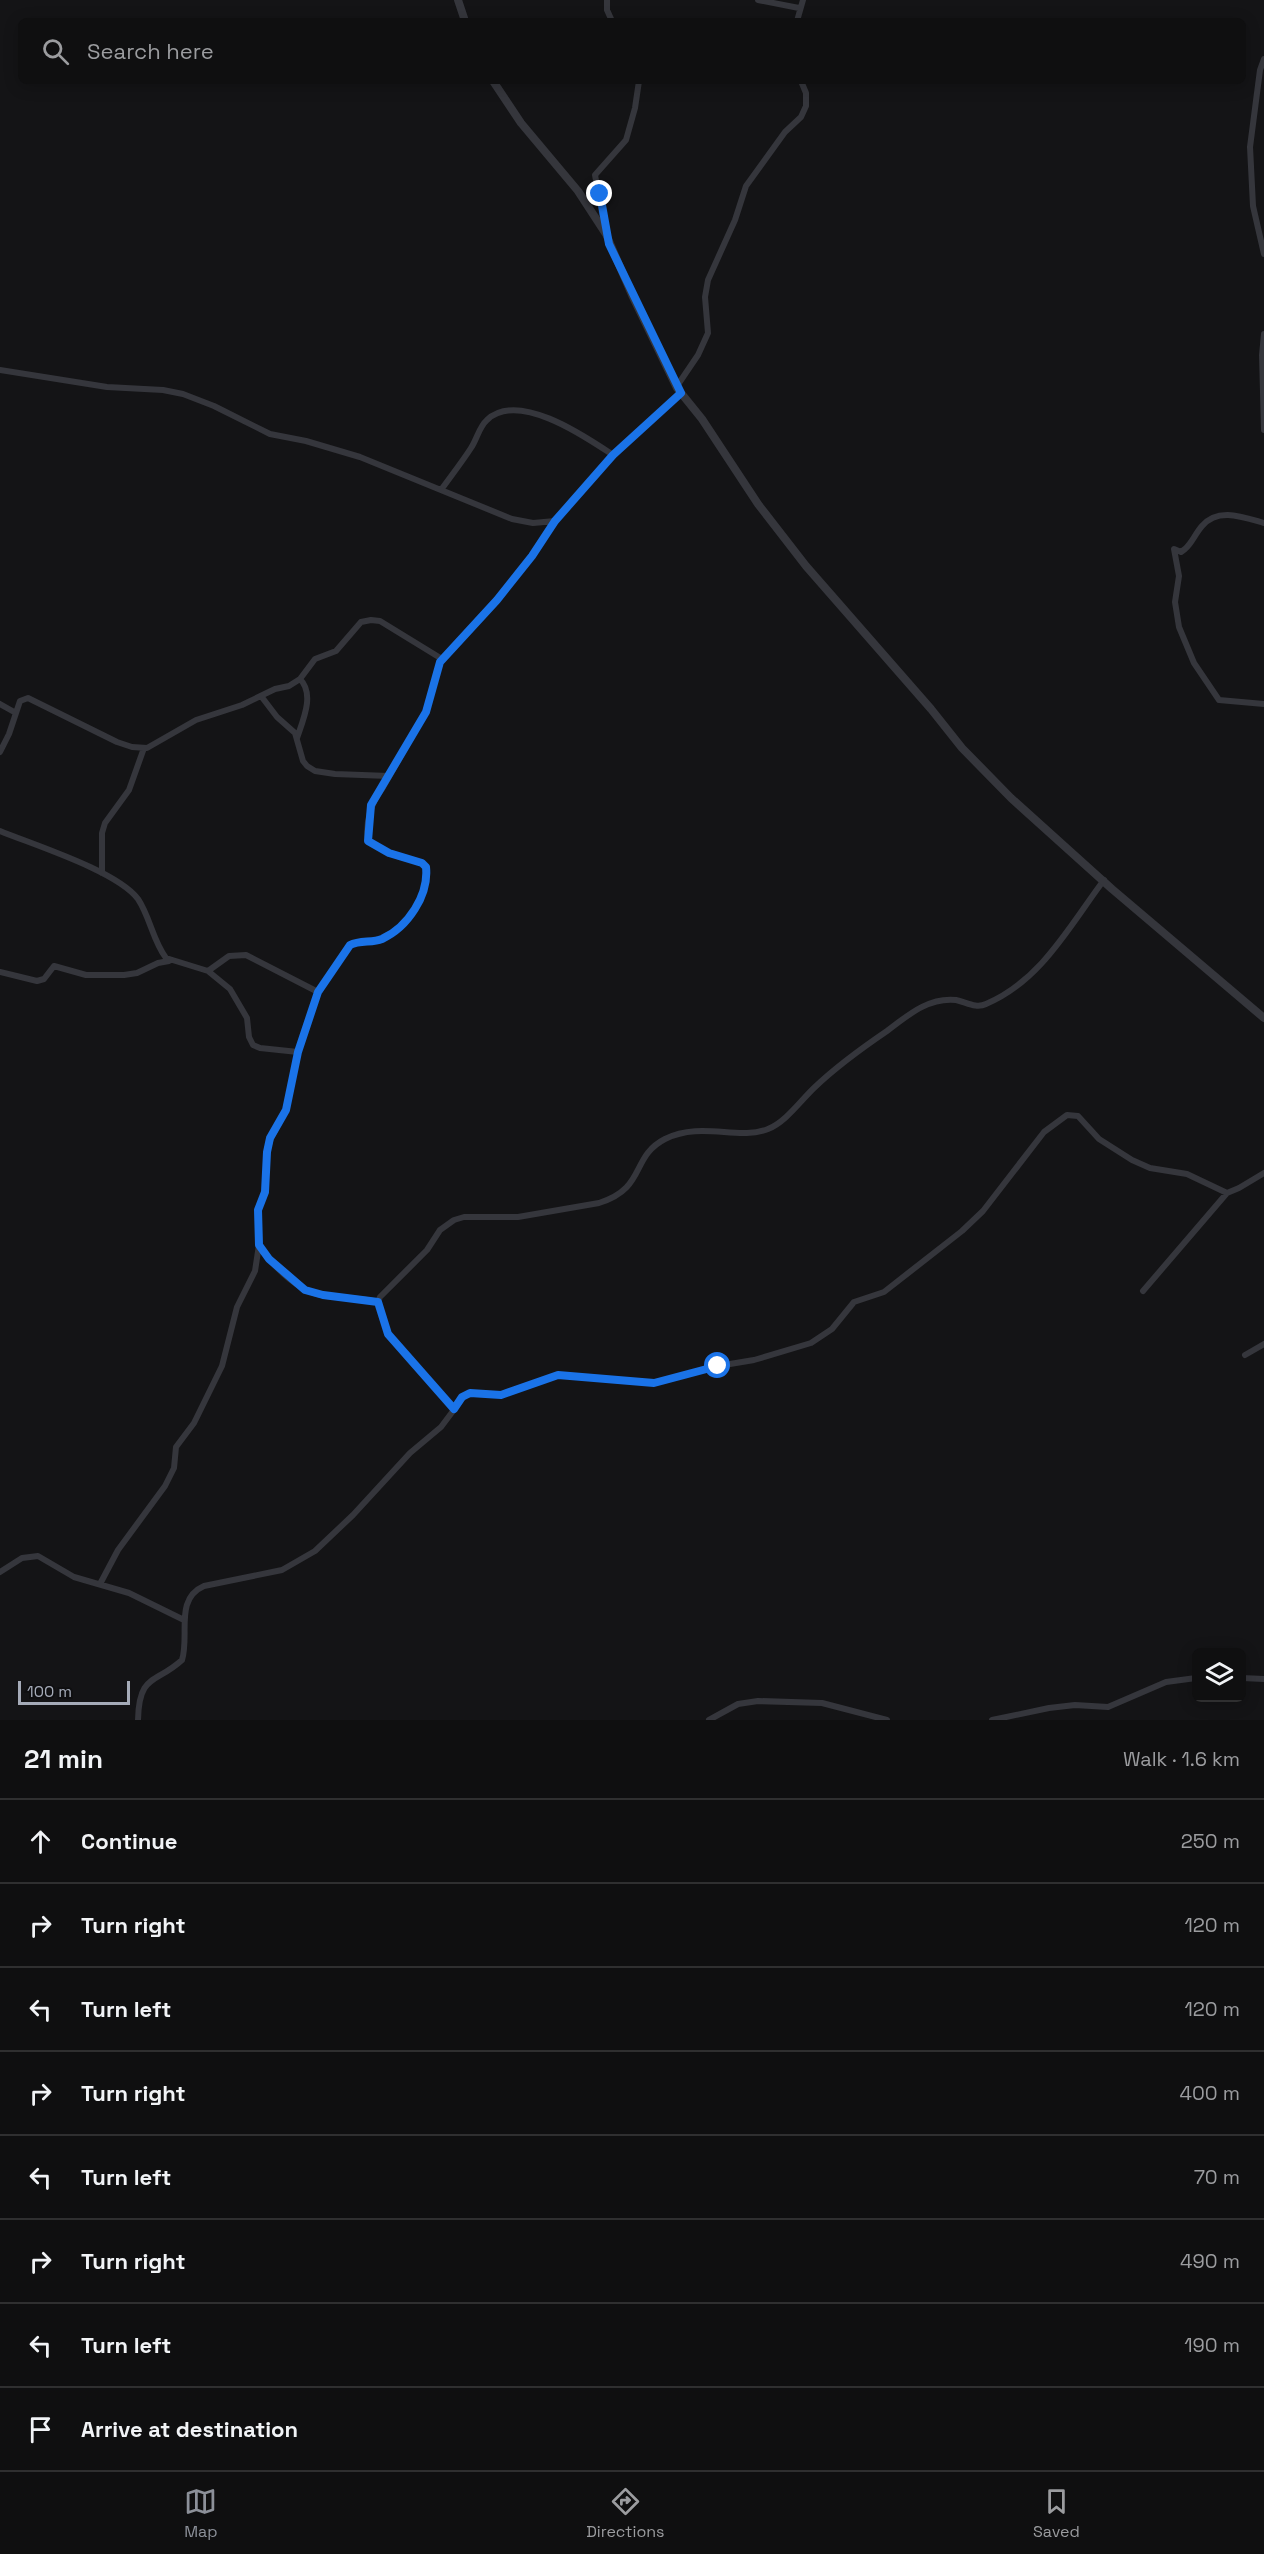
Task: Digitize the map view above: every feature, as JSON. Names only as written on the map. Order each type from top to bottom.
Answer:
[{"type":"street","points":[[458,0],[464,18]]},
{"type":"street","points":[[607,0],[607,10],[611,18]]},
{"type":"street","points":[[759,0],[799,8]]},
{"type":"street","points":[[797,18],[803,0]]},
{"type":"street","points":[[1264,59],[1260,70],[1250,147],[1253,206],[1264,254]]},
{"type":"street","points":[[495,84],[521,123],[578,191],[606,234],[632,295],[679,389],[702,419],[758,504],[806,566],[931,709],[962,748],[1011,798],[1264,1018]]},
{"type":"street","points":[[606,234],[596,175],[626,140],[639,84]]},
{"type":"street","points":[[100,1584],[118,1550],[165,1486],[174,1468],[176,1447],[194,1423],[220,1371],[237,1307],[255,1271],[259,1245],[258,1210],[265,1192],[270,1138],[286,1110],[298,1052],[318,992],[350,945],[383,938],[395,930],[417,907],[423,891],[427,876],[426,867],[422,863],[369,843],[367,838],[371,805],[426,712],[435,674],[442,659],[502,593],[532,556],[555,521],[613,455],[679,389],[708,333],[705,297],[708,280],[735,220],[746,186],[785,132],[800,119],[806,106],[806,93],[802,84]]},
{"type":"street","points":[[1264,334],[1262,376],[1264,430]]},
{"type":"street","points":[[0,370],[107,387],[164,390],[183,394],[197,398],[270,434],[306,441],[360,457],[512,519],[533,523],[555,521]]},
{"type":"street","points":[[441,490],[473,446],[488,419],[508,409],[527,412],[573,429],[613,455]]},
{"type":"street","points":[[1264,523],[1235,516],[1212,517],[1185,549],[1181,552],[1174,549],[1179,576],[1176,614],[1181,633],[1194,663],[1219,700],[1264,704]]},
{"type":"street","points":[[0,752],[22,700],[31,698],[117,742],[144,748],[196,720],[275,689],[289,686],[300,679],[312,662],[336,651],[361,622],[366,620],[380,621],[442,659]]},
{"type":"street","points":[[297,738],[308,695],[307,687],[300,679]]},
{"type":"street","points":[[261,696],[277,717],[291,728],[297,738],[303,761],[315,771],[389,776]]},
{"type":"street","points":[[0,704],[16,713]]},
{"type":"street","points":[[102,873],[102,833],[105,823],[129,790],[144,748]]},
{"type":"street","points":[[0,831],[102,873],[138,900],[161,950],[169,961]]},
{"type":"street","points":[[378,1302],[427,1250],[440,1230],[454,1220],[464,1217],[518,1218],[611,1199],[629,1188],[642,1160],[662,1141],[692,1131],[765,1131],[781,1121],[841,1065],[917,1010],[940,1000],[957,1000],[980,1006],[1003,995],[1033,972],[1048,955],[1104,880]]},
{"type":"street","points":[[208,971],[229,956],[246,955],[318,992]]},
{"type":"street","points":[[0,972],[37,981],[44,979],[54,966],[86,975],[124,975],[137,973],[169,961],[208,971],[230,989],[237,999],[247,1018],[249,1037],[253,1044],[260,1048],[298,1052]]},
{"type":"street","points":[[138,1720],[140,1701],[147,1682],[182,1660],[184,1620],[187,1602],[192,1592],[282,1570],[315,1551],[353,1515],[410,1453],[441,1427],[462,1397],[470,1393],[501,1395],[558,1375],[654,1383],[718,1366],[778,1354],[811,1343],[832,1329],[854,1302],[884,1292],[962,1231],[983,1211],[1044,1132],[1067,1115],[1078,1116],[1099,1139],[1132,1160],[1150,1168],[1187,1174],[1227,1193],[1233,1192],[1264,1173]]},
{"type":"street","points":[[1143,1291],[1227,1193]]},
{"type":"street","points":[[259,1245],[269,1259],[305,1290],[323,1295],[378,1302]]},
{"type":"street","points":[[378,1302],[388,1334],[454,1409]]},
{"type":"street","points":[[1245,1355],[1264,1344]]},
{"type":"street","points":[[0,1572],[22,1558],[38,1556],[74,1577],[137,1596],[184,1620]]},
{"type":"street","points":[[992,1720],[1075,1705],[1108,1707],[1156,1685],[1192,1678]]},
{"type":"street","points":[[1246,1678],[1264,1679]]},
{"type":"street","points":[[709,1720],[738,1704],[758,1701],[822,1703],[887,1720]]},
{"type":"route","points":[[600,194],[609,244],[681,393],[613,455],[555,521],[532,556],[497,600],[440,662],[426,712],[371,805],[367,831],[369,843],[389,853],[422,863],[426,867],[427,876],[423,891],[417,907],[395,930],[377,940],[350,945],[318,992],[298,1052],[286,1110],[270,1138],[265,1175],[266,1188],[258,1210],[259,1245],[269,1259],[305,1290],[335,1297],[378,1302],[388,1334],[454,1409],[462,1397],[470,1393],[501,1395],[550,1376],[603,1377],[638,1383],[654,1383],[718,1366]]}]
